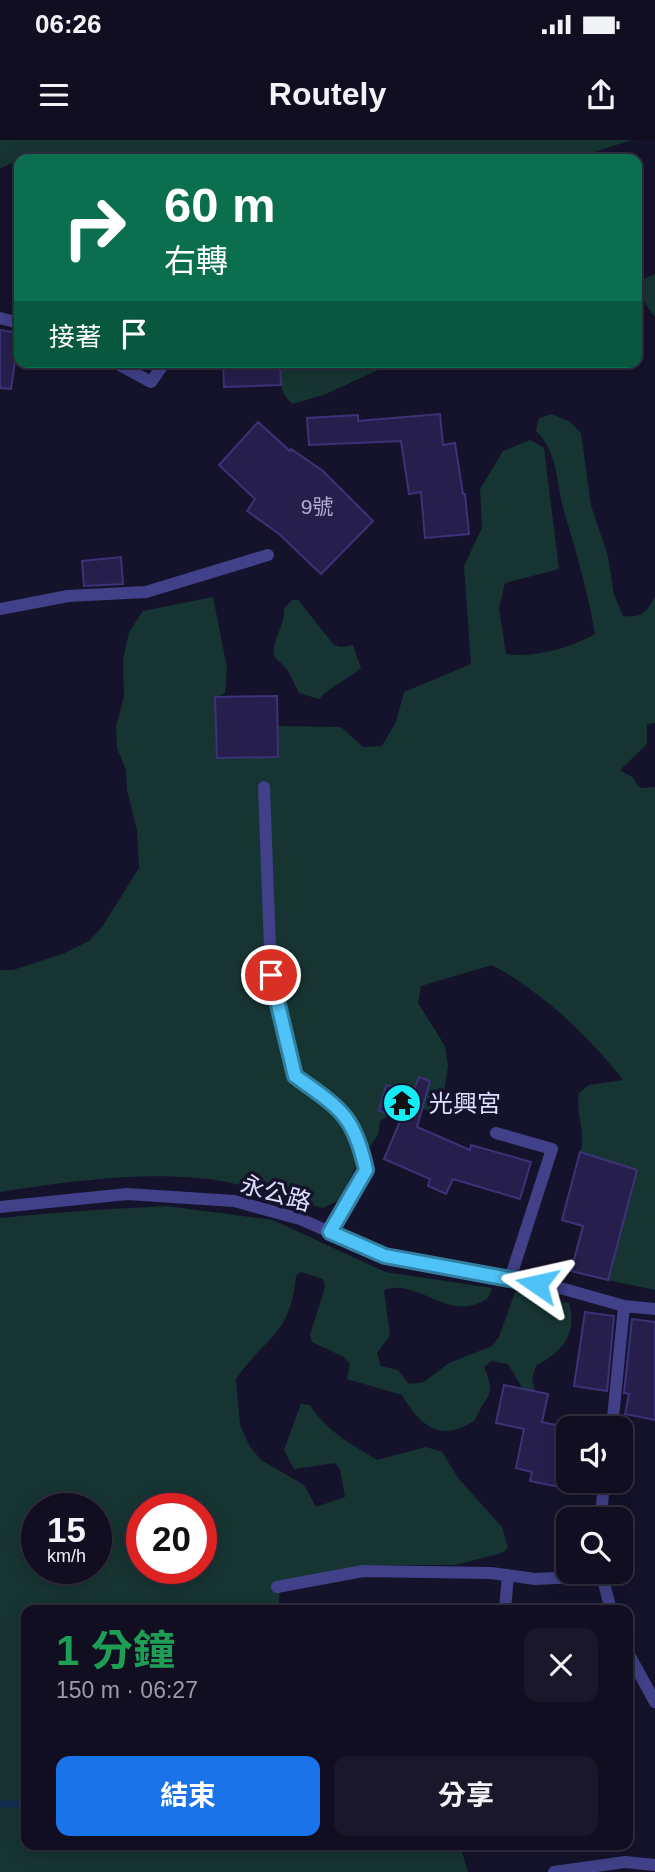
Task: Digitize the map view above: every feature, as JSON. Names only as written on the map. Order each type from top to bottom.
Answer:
[{"type":"lane","points":[[125,368],[151,382],[161,368]]},
{"type":"lane","points":[[0,609],[68,596],[146,592],[268,555]]},
{"type":"lane","points":[[264,788],[271,975],[295,1076],[339,1108],[359,1137],[366,1170],[330,1232]]},
{"type":"lane","points":[[496,1133],[552,1149],[510,1279]]},
{"type":"lane","name":"永公路","points":[[0,1207],[127,1194],[234,1201],[300,1219],[385,1256],[564,1289],[624,1306],[655,1309]]},
{"type":"lane","points":[[613,1416],[624,1306]]},
{"type":"lane","points":[[277,1587],[363,1572],[508,1575],[535,1579],[556,1577]]},
{"type":"lane","points":[[505,1605],[508,1575]]},
{"type":"lane","points":[[604,1584],[610,1605]]},
{"type":"lane","points":[[633,1662],[655,1702]]},
{"type":"lane","points":[[554,1872],[625,1862],[655,1865]]},
{"type":"green space","points":[[0,140],[632,140],[588,154],[14,154],[14,162],[0,169]]},
{"type":"green space","points":[[655,274],[655,316],[642,299],[642,280]]},
{"type":"green space","points":[[280,368],[382,368],[326,394],[292,404],[282,390]]},
{"type":"green space","points":[[552,414],[570,422],[581,433],[591,506],[608,556],[614,595],[623,616],[643,613],[655,596],[655,723],[647,724],[647,744],[620,770],[632,777],[640,788],[655,787],[655,1290],[608,1280],[637,1170],[580,1152],[582,1137],[579,1093],[589,1085],[623,1080],[595,1047],[546,1001],[492,965],[421,986],[418,1003],[445,1046],[448,1066],[442,1106],[434,1112],[408,1105],[380,1121],[378,1135],[356,1166],[340,1200],[323,1208],[229,1183],[173,1176],[99,1179],[0,1192],[0,970],[13,970],[65,953],[89,941],[102,927],[139,868],[137,830],[127,790],[126,770],[117,748],[116,727],[124,696],[123,660],[129,632],[143,611],[213,597],[227,668],[225,693],[215,698],[217,758],[278,757],[278,726],[341,727],[363,747],[382,746],[396,722],[404,692],[471,664],[464,566],[482,528],[480,489],[503,451],[530,440],[544,448],[559,569],[505,583],[499,608],[506,654],[528,655],[552,651],[595,634],[555,467],[549,448],[536,431],[539,418]]},
{"type":"green space","points":[[292,600],[298,600],[334,645],[353,645],[361,668],[319,699],[299,693],[287,669],[274,656],[284,609]]},
{"type":"green space","points":[[166,1206],[273,1220],[385,1272],[492,1288],[488,1298],[474,1305],[461,1306],[447,1304],[409,1290],[384,1290],[390,1335],[377,1353],[381,1366],[398,1370],[409,1384],[424,1382],[449,1363],[492,1346],[499,1337],[515,1292],[569,1303],[569,1333],[553,1355],[536,1366],[532,1379],[535,1391],[523,1389],[508,1364],[491,1361],[484,1367],[490,1384],[489,1395],[475,1420],[451,1430],[432,1428],[416,1415],[402,1395],[347,1379],[350,1364],[344,1357],[312,1342],[310,1335],[325,1287],[323,1279],[301,1272],[296,1276],[293,1296],[282,1324],[236,1379],[240,1425],[250,1447],[261,1460],[304,1485],[316,1507],[345,1497],[340,1469],[335,1463],[294,1469],[284,1450],[301,1404],[310,1405],[332,1430],[377,1460],[426,1447],[442,1452],[458,1478],[502,1527],[508,1548],[502,1553],[455,1565],[367,1565],[281,1581],[279,1605],[21,1605],[21,1850],[461,1850],[468,1872],[0,1872],[0,1218]]},
{"type":"building","points":[[0,330],[14,332],[14,368],[11,389],[0,388]]},
{"type":"building","points":[[223,368],[280,368],[281,385],[224,387]]},
{"type":"building","points":[[440,414],[443,445],[455,443],[465,494],[469,534],[425,538],[421,492],[409,494],[401,441],[309,445],[307,418],[358,415],[358,421]]},
{"type":"building","points":[[258,422],[290,451],[291,449],[323,471],[373,521],[321,574],[278,533],[247,511],[255,499],[219,465]]},
{"type":"building","points":[[121,557],[123,584],[84,586],[82,561]]},
{"type":"building","points":[[277,696],[278,757],[217,758],[215,697]]},
{"type":"building","points":[[419,1077],[430,1081],[417,1127],[470,1150],[471,1145],[531,1162],[520,1199],[453,1179],[446,1194],[428,1186],[430,1179],[384,1159],[402,1117],[379,1111],[386,1085],[413,1092]]},
{"type":"building","points":[[580,1152],[637,1170],[608,1280],[571,1271],[583,1226],[562,1220]]},
{"type":"building","points":[[585,1312],[614,1316],[607,1391],[574,1386]]},
{"type":"building","points":[[632,1319],[655,1322],[655,1420],[625,1414],[629,1394],[624,1393]]},
{"type":"building","points":[[504,1385],[548,1394],[542,1422],[556,1425],[556,1486],[530,1481],[532,1472],[516,1468],[524,1429],[496,1423]]},
{"type":"waterway","points":[[0,1804],[21,1804]]},
{"type":"place","name":"光興宮","points":[[402,1103]]},
{"type":"route","points":[[271,975],[295,1076],[339,1108],[359,1137],[366,1170],[330,1232],[385,1256],[537,1284]]}]
